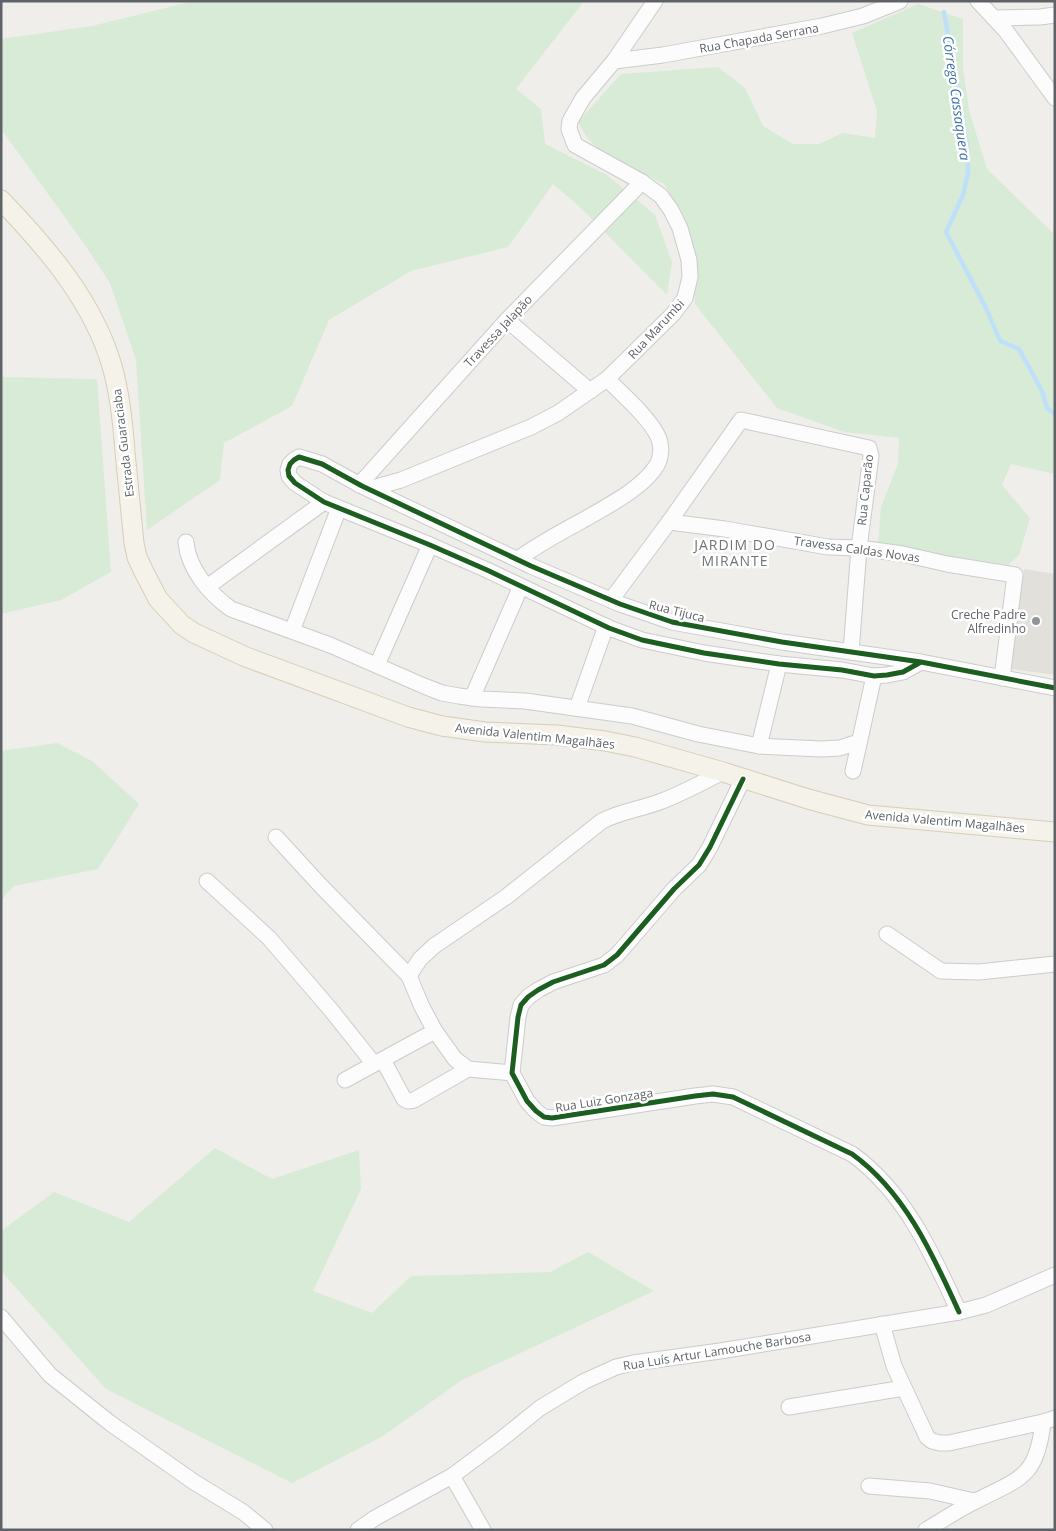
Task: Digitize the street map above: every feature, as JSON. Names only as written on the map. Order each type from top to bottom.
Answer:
[{"type":"main road","name":"Estrada Guaraciaba","points":[[1,200],[67,276],[97,326],[112,366],[120,403],[134,543]]},
{"type":"main road","name":"Avenida Valentim Magalhães","points":[[134,543],[137,557],[158,599],[170,614],[194,633],[246,657],[408,717],[442,726],[485,732],[557,736],[605,741],[635,747],[868,815],[1055,832]]},
{"type":"street","name":"Rua Marumbi","points":[[364,487],[402,480],[531,427],[558,413],[607,379],[673,314],[685,298],[690,277],[689,260],[680,228],[662,196],[642,182],[575,145],[569,129],[570,121],[583,98],[614,61],[654,1]]},
{"type":"street","name":"Rua Chapada Serrana","points":[[614,61],[662,55],[822,26],[864,16],[900,1]]},
{"type":"street","points":[[978,1],[1006,32],[1055,98]]},
{"type":"street","points":[[994,18],[1055,15]]},
{"type":"street","name":"Travessa Jalapão","points":[[364,487],[507,320],[642,182]]},
{"type":"street","points":[[507,320],[590,391]]},
{"type":"street","points":[[518,559],[536,546],[629,493],[650,474],[657,464],[661,452],[660,440],[651,425],[607,379]]},
{"type":"street","name":"Rua Caparão","points":[[669,522],[740,420],[869,448],[871,456],[859,548],[850,652]]},
{"type":"street","name":"Rua Tijuca","points":[[324,502],[294,483],[288,470],[294,460],[299,458],[322,464],[364,487],[518,559],[640,612],[672,622],[782,642],[921,662],[1055,688]]},
{"type":"street","points":[[207,587],[324,502],[430,545],[606,626],[642,640],[676,648],[779,664],[842,670],[874,676],[903,672],[921,662]]},
{"type":"street","points":[[292,631],[339,508]]},
{"type":"street","points":[[611,600],[669,522]]},
{"type":"street","name":"Travessa Caldas Novas","points":[[669,522],[725,528],[828,547],[859,548],[902,554],[1015,576],[1002,678]]},
{"type":"street","points":[[186,542],[190,563],[207,587],[219,600],[231,608],[330,645],[442,692],[472,698],[525,701],[632,716],[698,734],[759,746],[821,749],[840,748],[858,742]]},
{"type":"street","points":[[377,666],[430,545]]},
{"type":"street","points":[[472,698],[521,586]]},
{"type":"street","points":[[576,708],[606,626]]},
{"type":"street","points":[[759,746],[779,664]]},
{"type":"street","points":[[854,771],[858,742],[874,676]]},
{"type":"street","points":[[409,976],[420,959],[434,946],[506,897],[602,821],[612,816],[661,802],[723,772]]},
{"type":"street","points":[[276,837],[409,976],[435,1031],[454,1059],[468,1069],[512,1072],[521,1005],[528,997],[553,982],[604,965],[617,955],[674,888],[699,864],[710,847],[743,779]]},
{"type":"street","points":[[207,881],[269,938],[378,1062],[404,1099],[408,1101],[414,1100],[468,1069]]},
{"type":"street","points":[[887,934],[942,971],[979,972],[1055,964]]},
{"type":"street","points":[[346,1080],[435,1031]]},
{"type":"street","name":"Rua Luiz Gonzaga","points":[[512,1072],[527,1101],[544,1117],[552,1118],[695,1096],[720,1095],[742,1100],[852,1154],[867,1165],[883,1181],[920,1233],[937,1263],[959,1312]]},
{"type":"street","name":"Rua Luís Artur Lamouche Barbosa","points":[[358,1530],[452,1476],[540,1408],[584,1382],[616,1368],[632,1363],[720,1351],[959,1312],[986,1305],[1055,1275]]},
{"type":"street","points":[[1,1317],[50,1376],[110,1423],[194,1482],[243,1512],[265,1530]]},
{"type":"street","points":[[882,1324],[894,1366],[927,1437],[932,1441],[946,1444],[1049,1420]]},
{"type":"street","points":[[789,1407],[904,1388]]},
{"type":"street","points":[[926,1530],[974,1501],[1016,1481],[1026,1472],[1036,1456],[1049,1420]]},
{"type":"street","points":[[452,1476],[483,1530]]},
{"type":"street","points":[[869,1486],[930,1491],[974,1501]]},
{"type":"shaded area","name":"Creche Padre Alfredinho","points":[[1024,569],[1055,574],[1055,675],[1010,669]]},
{"type":"green space","points":[[194,1],[584,1],[516,89],[541,109],[545,144],[607,175],[655,215],[672,262],[667,295],[582,209],[553,184],[508,247],[411,271],[329,320],[292,406],[224,443],[220,480],[147,530],[136,360],[110,283],[85,245],[1,129],[1,39],[92,26]]},
{"type":"green space","points":[[918,4],[963,19],[963,68],[969,110],[987,169],[1055,235],[1055,474],[1011,464],[1002,485],[1030,518],[1019,555],[1008,565],[878,545],[881,507],[898,464],[899,438],[844,432],[777,408],[695,304],[692,242],[684,216],[664,184],[604,154],[588,139],[578,122],[621,74],[718,67],[745,88],[763,126],[793,144],[819,144],[843,133],[875,138],[877,111],[852,33]]},
{"type":"green space","points":[[1,377],[97,379],[111,572],[61,600],[1,614]]},
{"type":"green space","points":[[57,743],[92,761],[139,804],[98,869],[14,886],[1,900],[1,751]]},
{"type":"green space","points":[[215,1148],[272,1179],[359,1150],[361,1189],[313,1291],[372,1313],[411,1276],[550,1272],[588,1252],[654,1291],[462,1380],[383,1436],[292,1483],[106,1389],[1,1271],[1,1231],[54,1192],[129,1222]]},
{"type":"waterway","name":"Córrego Cassaquera","points":[[944,12],[967,145],[968,173],[963,195],[946,232],[987,310],[1000,341],[1019,349],[1042,391],[1047,408],[1055,414]]},
{"type":"cycle path","points":[[921,662],[903,672],[874,676],[842,670],[779,664],[704,653],[642,640],[609,628],[430,545],[324,502],[295,483],[289,476],[288,470],[290,464],[299,457],[322,464],[362,486],[531,566],[620,604],[672,622],[782,642],[921,662],[1055,688]]},
{"type":"cycle path","points":[[743,779],[710,847],[699,865],[674,889],[617,955],[604,965],[553,982],[528,997],[521,1005],[512,1073],[527,1101],[544,1117],[552,1118],[713,1094],[733,1097],[852,1154],[871,1169],[916,1226],[959,1312]]},
{"type":"place","name":"Creche Padre Alfredinho","points":[[1036,621]]},
{"type":"district","name":"JARDIM DO MIRANTE","points":[[735,552]]}]
